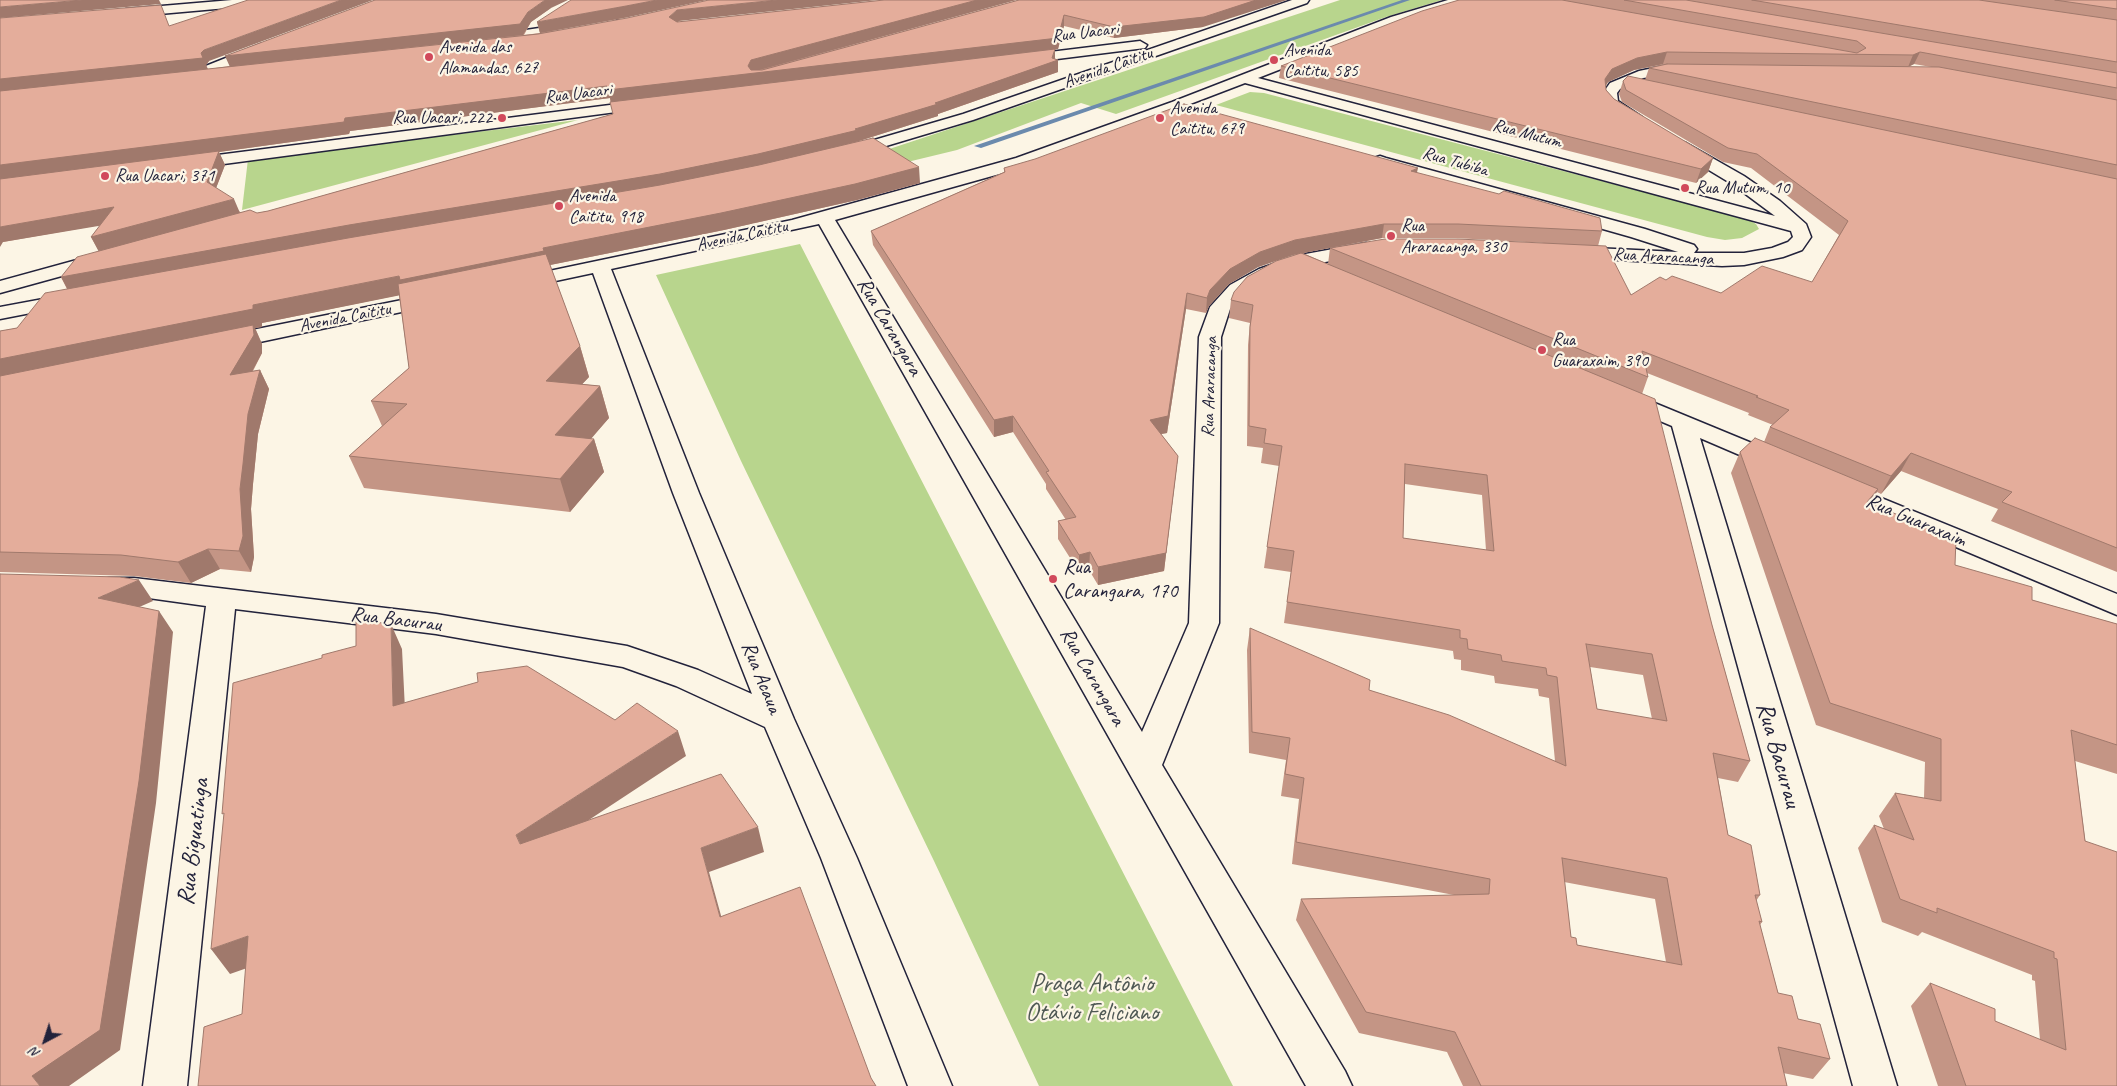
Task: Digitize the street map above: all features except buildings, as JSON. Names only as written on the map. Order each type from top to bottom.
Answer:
[{"type":"street","points":[[116,14],[272,0]]},
{"type":"street","name":"Avenida Caititu","points":[[835,156],[864,149],[968,116],[1303,0]]},
{"type":"street","name":"Avenida Caititu","points":[[496,287],[824,217],[1022,162],[1177,105],[1395,20],[1461,0]]},
{"type":"street","points":[[536,36],[536,27],[549,18]]},
{"type":"street","points":[[472,44],[628,21]]},
{"type":"street","points":[[536,36],[619,33]]},
{"type":"street","name":"Rua Uacari","points":[[1004,61],[1191,39]]},
{"type":"street","points":[[203,72],[272,43]]},
{"type":"street","points":[[236,73],[180,77],[203,72],[249,67]]},
{"type":"street","points":[[1703,69],[1663,70],[1639,75],[1620,82],[1610,93],[1611,102],[1616,107],[1738,180],[1774,205],[1799,228]]},
{"type":"street","name":"Rua Mutum","points":[[1245,79],[1799,228]]},
{"type":"street","points":[[1620,82],[1650,88]]},
{"type":"street","name":"Rua Uacari","points":[[172,165],[661,104],[576,129]]},
{"type":"street","points":[[1177,105],[1206,113]]},
{"type":"street","name":"Rua Tubiba","points":[[1369,158],[1638,233],[1722,260]]},
{"type":"street","name":"Rua Carangara","points":[[824,217],[1330,1086]]},
{"type":"street","name":"Rua Araracanga","points":[[1551,252],[1722,260],[1744,259],[1776,253],[1795,246],[1802,238],[1799,228]]},
{"type":"street","name":"Rua Araracanga","points":[[1144,766],[1204,623],[1210,337],[1220,307],[1237,289],[1266,273],[1300,261],[1382,246]]},
{"type":"street","points":[[0,287],[115,256]]},
{"type":"street","points":[[1300,261],[1337,276]]},
{"type":"street","name":"Rua Acaua","points":[[600,266],[686,493],[778,719],[839,858],[930,1086]]},
{"type":"street","name":"Avenida Caititu","points":[[205,346],[457,295]]},
{"type":"street","points":[[0,313],[86,297]]},
{"type":"street","name":"Rua Guaraxaim","points":[[1601,388],[2117,605]]},
{"type":"street","name":"Rua Bacurau","points":[[1683,423],[1875,1086]]},
{"type":"street","name":"Rua Bacurau","points":[[86,586],[134,588],[436,624],[628,657],[687,678],[778,719]]},
{"type":"street","name":"Rua Biguatinga","points":[[165,1086],[222,598]]},
{"type":"green space","points":[[1340,0],[1442,0],[1386,17],[1116,114],[1081,103],[957,150],[804,187],[856,160]]},
{"type":"green space","points":[[1250,92],[1264,93],[1747,219],[1756,224],[1759,229],[1742,238],[1725,240],[1707,237],[1216,105]]},
{"type":"green space","points":[[578,120],[242,210],[248,159]]},
{"type":"green space","name":"Praça Antônio Otávio Feliciano","points":[[800,244],[1233,1086],[1039,1086],[934,861],[741,461],[656,275]]},
{"type":"waterway","points":[[978,146],[1407,0]]},
{"type":"place","name":"Avenida das Alamandas, 627","points":[[429,57]]},
{"type":"place","name":"Avenida Caititu, 585","points":[[1274,60]]},
{"type":"place","name":"Rua Uacari, 222","points":[[502,118]]},
{"type":"place","name":"Avenida Caititu, 679","points":[[1160,118]]},
{"type":"place","name":"Rua Uacari, 371","points":[[105,176]]},
{"type":"place","name":"Rua Mutum, 10","points":[[1685,188]]},
{"type":"place","name":"Avenida Caititu, 918","points":[[559,206]]},
{"type":"place","name":"Rua Araracanga, 330","points":[[1391,236]]},
{"type":"place","name":"Rua Guaraxaim, 390","points":[[1542,350]]},
{"type":"place","name":"Rua Carangara, 170","points":[[1053,579]]}]
